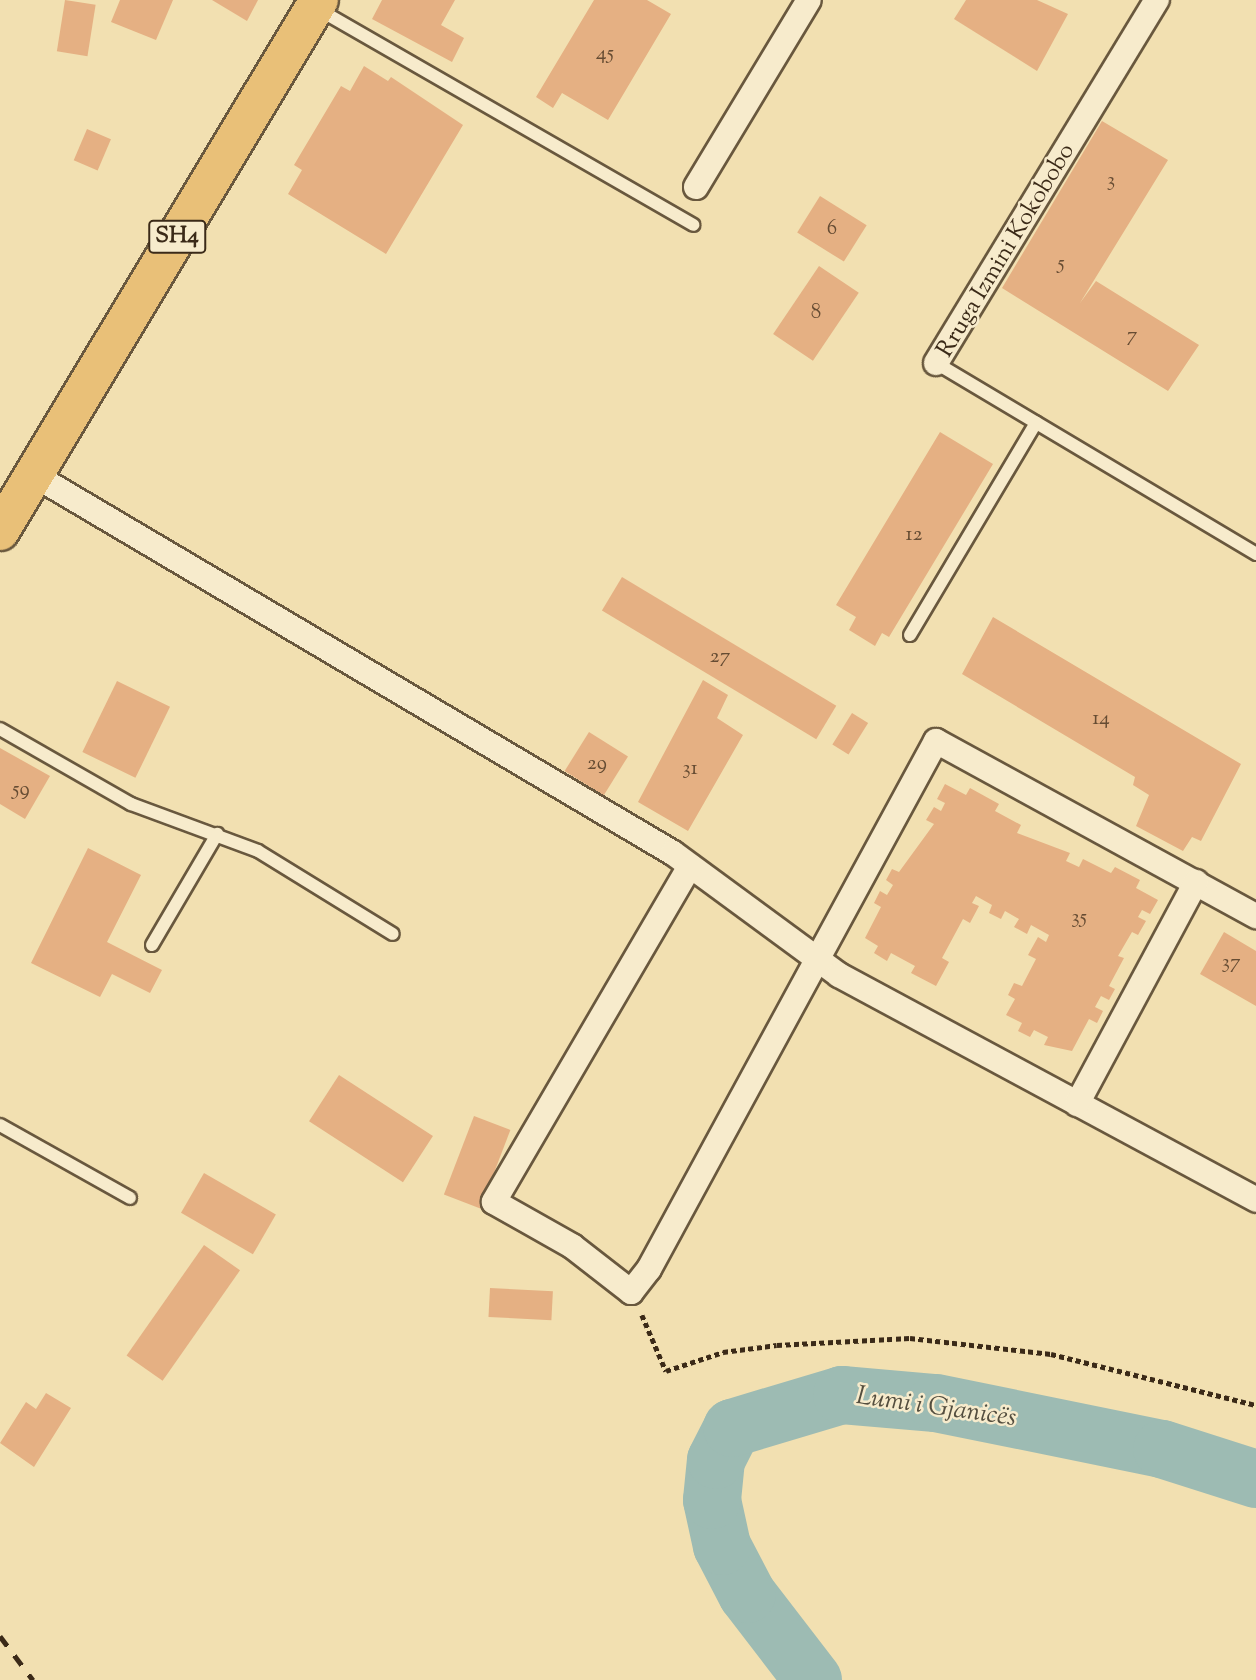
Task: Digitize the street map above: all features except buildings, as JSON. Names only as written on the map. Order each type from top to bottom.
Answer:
[{"type":"main road","name":"SH4","points":[[0,531],[317,4]]},
{"type":"street","points":[[696,187],[809,0]]},
{"type":"street","name":"Rruga Izmini Kokobobo","points":[[936,363],[1157,0]]},
{"type":"street","points":[[34,475],[690,866],[816,959],[1256,1200]]},
{"type":"street","points":[[690,866],[494,1202],[572,1247],[631,1292],[649,1269],[936,741],[1256,916]]},
{"type":"street","points":[[1077,1104],[1196,882]]},
{"type":"lane","points":[[317,4],[693,225]]},
{"type":"lane","name":"Rruga Izmini Kokobobo","points":[[936,363],[1256,554]]},
{"type":"lane","points":[[910,635],[1036,423]]},
{"type":"lane","points":[[0,729],[131,804],[258,851],[393,934]]},
{"type":"lane","points":[[152,945],[218,834]]},
{"type":"lane","points":[[0,1125],[130,1198]]},
{"type":"path","points":[[631,1292],[666,1371],[737,1350],[849,1338],[909,1338],[1051,1354],[1256,1405]]},
{"type":"waterway","name":"Lumi i Gjanicës","points":[[813,1680],[747,1594],[722,1546],[712,1500],[716,1460],[732,1428],[842,1395],[936,1403],[1162,1449],[1256,1479]]},
{"type":"railway","points":[[0,1636],[33,1680]]}]
